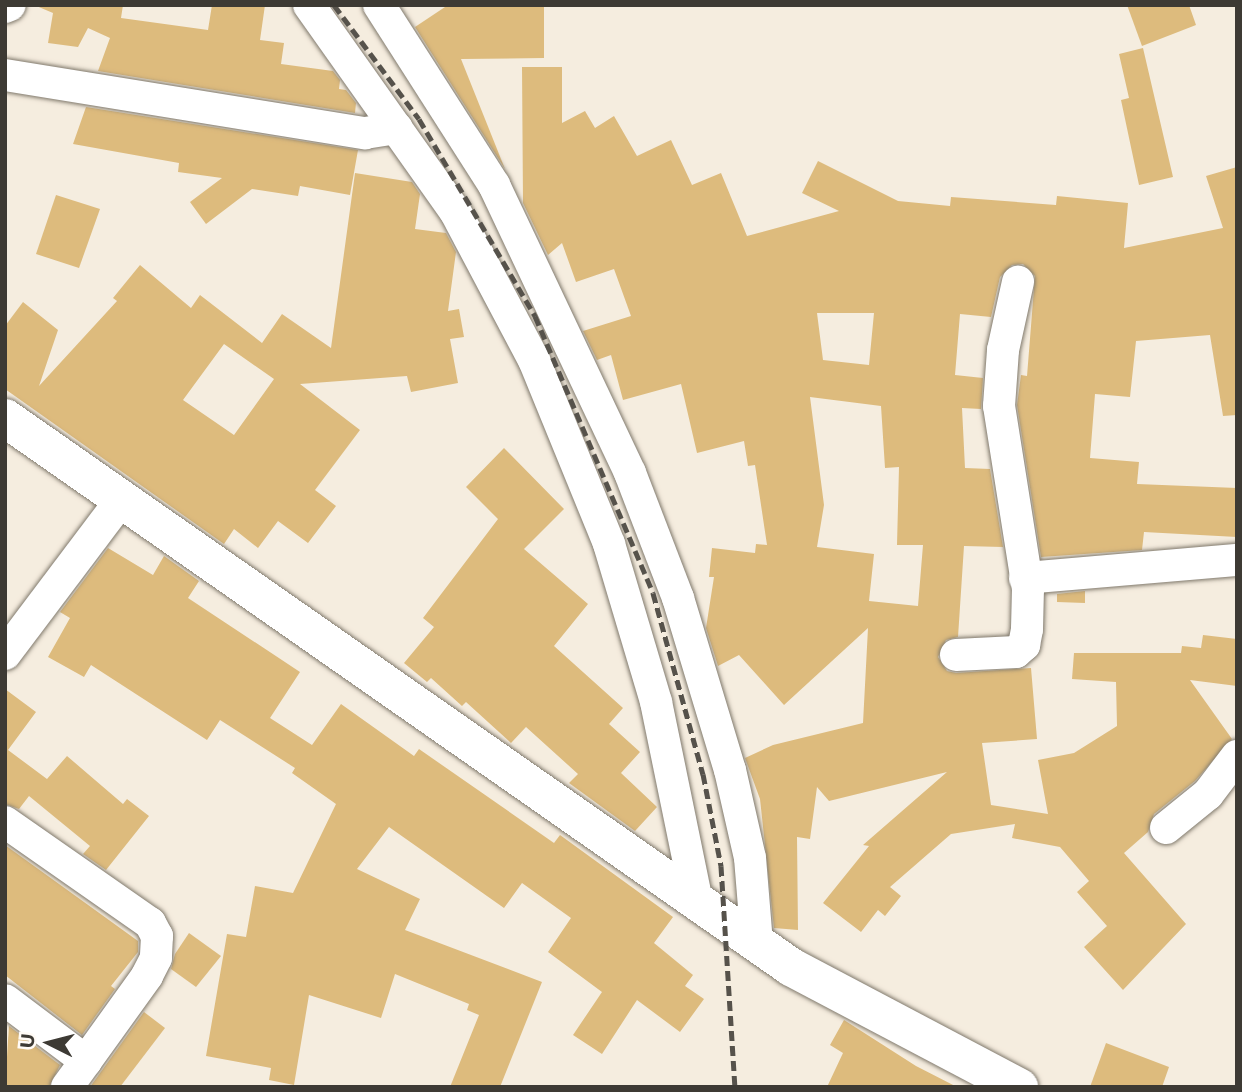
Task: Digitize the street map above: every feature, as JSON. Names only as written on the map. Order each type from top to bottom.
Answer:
[{"type":"main road","points":[[5,418],[696,897],[791,967],[970,1076],[1019,1087]]},
{"type":"street","points":[[309,5],[455,211],[534,360],[609,544],[656,702],[696,897]]},
{"type":"street","points":[[379,5],[494,185],[630,473],[678,598],[730,770],[750,858],[757,943]]},
{"type":"street","points":[[5,75],[365,133],[397,128]]},
{"type":"street","points":[[956,655],[1003,656],[1024,645],[1025,578],[999,406],[1003,350],[1018,282]]},
{"type":"street","points":[[5,654],[122,499]]},
{"type":"street","points":[[1025,578],[1237,560]]},
{"type":"street","points":[[1166,828],[1208,794],[1237,756]]},
{"type":"street","points":[[5,822],[150,923],[157,936],[156,958],[147,976],[67,1087]]},
{"type":"street","points":[[5,1000],[86,1061]]},
{"type":"building","points":[[34,5],[123,5],[121,18],[208,30],[212,5],[265,5],[260,40],[284,43],[281,64],[333,71],[340,80],[339,89],[346,90],[356,103],[355,113],[98,71],[110,38],[88,28],[78,47],[48,43],[53,13]]},
{"type":"building","points":[[448,5],[544,5],[544,58],[461,59],[505,169],[415,27]]},
{"type":"building","points":[[1127,5],[1189,5],[1196,25],[1142,46]]},
{"type":"building","points":[[1143,48],[1173,177],[1139,185],[1121,100],[1129,98],[1119,54]]},
{"type":"building","points":[[522,67],[562,67],[562,123],[585,111],[595,128],[614,116],[637,156],[671,140],[692,185],[721,173],[747,236],[839,211],[802,193],[818,161],[898,201],[950,206],[951,197],[1056,205],[1057,196],[1128,203],[1124,248],[1223,228],[1206,176],[1237,167],[1237,415],[1223,416],[1210,335],[1136,341],[1130,397],[1095,394],[1090,458],[1139,462],[1137,484],[1237,488],[1237,537],[1144,532],[1142,550],[1041,557],[1017,405],[1021,375],[1027,376],[1035,276],[1023,264],[1012,265],[1000,277],[991,317],[960,314],[955,375],[983,378],[981,409],[962,408],[965,468],[990,469],[1003,547],[964,546],[958,637],[946,640],[938,657],[947,671],[956,673],[1031,668],[1037,739],[982,743],[991,805],[1048,814],[1038,760],[1074,753],[1117,726],[1116,682],[1072,679],[1074,653],[1181,653],[1182,646],[1201,648],[1203,635],[1237,639],[1237,686],[1190,680],[1232,739],[1195,781],[1154,814],[1148,832],[1124,853],[1186,924],[1123,990],[1084,947],[1107,926],[1077,892],[1089,881],[1060,847],[1012,838],[1015,824],[951,834],[890,887],[901,896],[885,916],[878,910],[861,932],[823,903],[869,846],[863,845],[947,772],[829,801],[817,787],[810,839],[797,837],[798,930],[774,928],[760,799],[745,758],[773,745],[863,723],[868,628],[784,705],[739,655],[718,666],[706,628],[714,577],[709,577],[712,548],[755,553],[756,544],[767,545],[755,465],[748,466],[744,441],[697,453],[681,384],[623,400],[611,355],[597,360],[583,331],[631,316],[614,269],[576,282],[562,243],[548,255],[523,203]],"holes":[[[817,313],[874,313],[869,365],[823,360]],[[810,397],[881,406],[885,468],[899,467],[897,545],[923,545],[918,606],[869,601],[874,554],[817,547],[824,505]]]},
{"type":"building","points":[[86,107],[358,150],[350,195],[300,186],[298,196],[252,189],[206,224],[190,202],[222,178],[178,172],[179,163],[73,144]]},
{"type":"building","points":[[355,173],[412,182],[420,194],[415,229],[446,233],[456,252],[448,311],[459,309],[464,337],[450,339],[458,383],[411,392],[407,376],[300,384],[360,430],[315,490],[336,506],[308,543],[278,521],[258,548],[234,529],[224,544],[5,389],[5,326],[23,302],[58,330],[39,386],[117,301],[113,298],[140,265],[191,308],[200,295],[262,343],[282,314],[331,348]],"holes":[[[224,344],[274,379],[234,435],[183,400]]]},
{"type":"building","points":[[56,195],[100,209],[79,268],[36,254]]},
{"type":"building","points":[[504,448],[564,509],[524,549],[588,604],[554,646],[623,708],[609,724],[640,752],[621,773],[657,807],[635,831],[569,783],[578,774],[526,727],[511,743],[466,702],[462,706],[431,678],[427,682],[404,663],[434,627],[423,618],[498,519],[466,487]]},
{"type":"building","points":[[108,548],[153,575],[164,556],[199,581],[188,598],[300,672],[270,718],[312,745],[341,704],[414,756],[419,749],[554,843],[560,835],[673,917],[654,943],[693,975],[685,986],[704,999],[680,1032],[637,1000],[602,1054],[573,1035],[602,992],[548,952],[571,918],[522,883],[504,908],[389,827],[357,869],[420,899],[405,930],[542,982],[500,1087],[450,1087],[479,1015],[467,1010],[469,1004],[395,974],[381,1018],[309,995],[294,1085],[269,1080],[271,1068],[206,1056],[227,934],[246,937],[255,886],[293,893],[336,804],[292,773],[295,768],[220,720],[207,740],[91,665],[84,677],[48,657],[70,618],[60,612]]},
{"type":"building","points":[[1085,591],[1085,603],[1057,602],[1057,594]]},
{"type":"building","points":[[5,689],[36,712],[8,750],[47,779],[67,756],[123,804],[127,799],[149,816],[106,870],[83,854],[90,846],[29,796],[19,809],[5,804]]},
{"type":"building","points":[[5,845],[138,941],[138,952],[111,986],[115,989],[82,1035],[5,975]]},
{"type":"building","points":[[189,933],[221,956],[196,987],[171,969],[175,954]]},
{"type":"building","points":[[144,1012],[165,1028],[120,1087],[90,1087]]},
{"type":"building","points":[[844,1020],[916,1066],[957,1087],[827,1087],[843,1053],[830,1045]]},
{"type":"building","points":[[9,1026],[60,1065],[49,1087],[5,1087]]},
{"type":"building","points":[[1106,1043],[1169,1067],[1162,1087],[1090,1087]]},
{"type":"railway","points":[[334,5],[419,119],[535,316],[653,593],[703,774],[721,866],[735,1087]]}]
